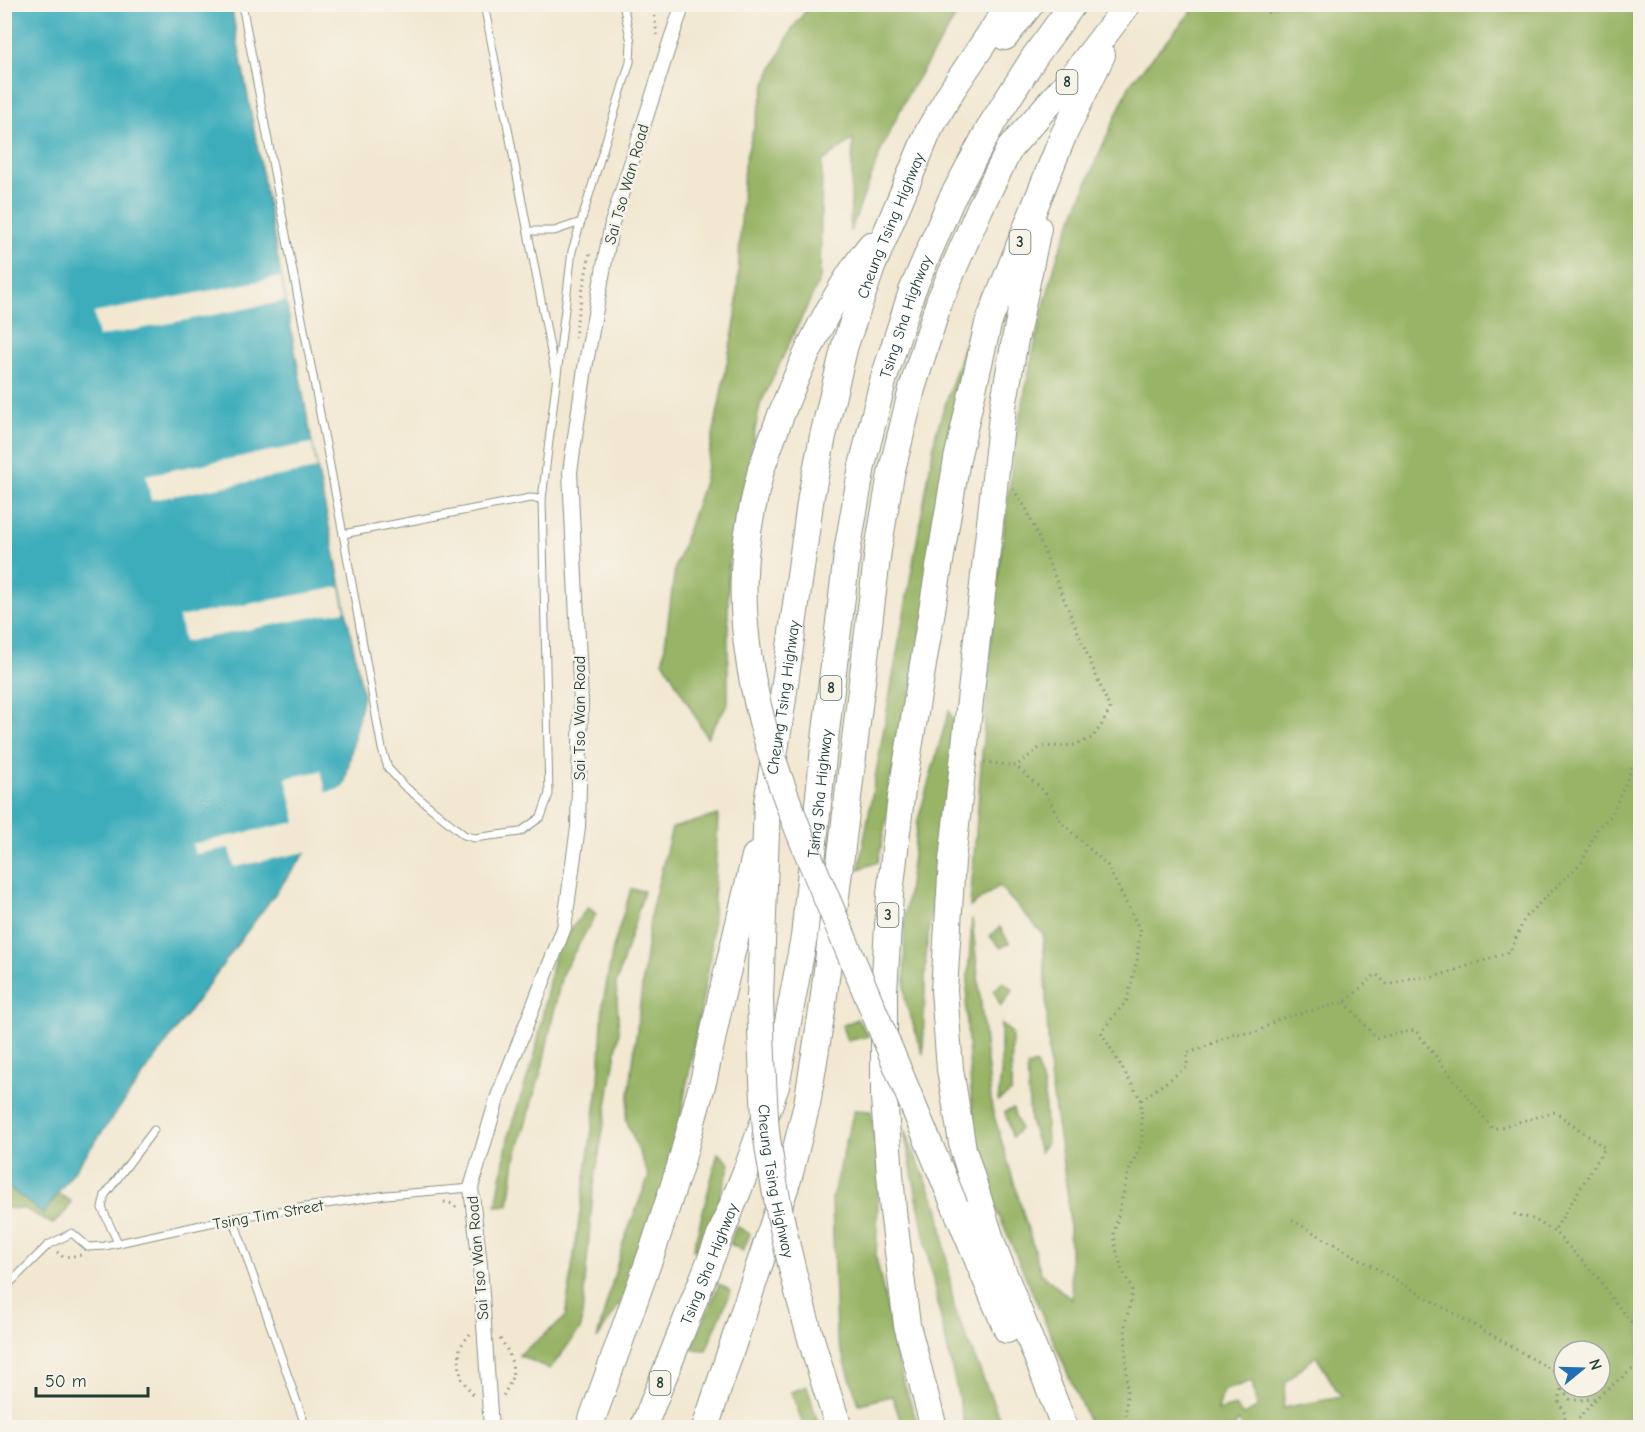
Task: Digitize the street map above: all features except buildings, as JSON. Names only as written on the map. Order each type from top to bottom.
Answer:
[{"type":"highway","name":"Cheung Tsing Highway","points":[[839,1428],[807,1329],[782,1218],[767,1137],[760,998],[767,803],[811,496],[845,345],[872,267],[929,129],[952,90],[1010,4]]},
{"type":"highway","points":[[952,90],[1008,34],[1032,4]]},
{"type":"highway","name":"Tsing Sha Highway","points":[[644,1428],[748,1166],[776,1086],[804,937],[848,546],[862,466],[883,381],[912,291],[951,200],[993,122],[1035,56],[1073,4]]},
{"type":"highway","name":"Tsing Sha Highway","points":[[705,1428],[790,1173],[807,1104],[822,1011],[878,550],[891,474],[912,389],[939,302],[980,208],[1010,148],[1073,75],[1125,9]]},
{"type":"highway","name":"3","points":[[934,1428],[907,1325],[892,1211],[884,1098],[884,991],[890,894],[901,797],[957,459],[988,324],[1063,136],[1125,9]]},
{"type":"highway","points":[[1053,160],[1003,407],[962,760],[952,861],[944,990],[950,1069],[963,1149],[993,1246],[1065,1428]]},
{"type":"highway","points":[[889,224],[857,262],[816,334],[785,403],[767,452],[754,496],[746,547],[744,602],[747,641],[755,689],[770,748],[809,856],[1047,1428]]},
{"type":"highway","points":[[589,1428],[653,1249],[683,1155],[704,1078],[767,803]]},
{"type":"street","name":"Sai Tso Wan Road","points":[[491,1428],[480,1265],[471,1188],[497,1099],[564,928],[578,827],[581,702],[570,472],[585,368],[612,223],[684,4]]},
{"type":"lane","points":[[242,4],[382,749],[388,768],[403,785],[464,835],[474,838],[520,832],[541,817],[549,794],[542,499],[573,251],[630,62],[631,42],[623,4]]},
{"type":"lane","points":[[484,4],[556,383]]},
{"type":"lane","points":[[528,231],[554,231],[581,222]]},
{"type":"lane","points":[[343,534],[530,498],[542,499]]},
{"type":"lane","points":[[118,1243],[102,1208],[105,1195],[154,1130]]},
{"type":"lane","name":"Tsing Tim Street","points":[[50,1243],[72,1233],[88,1247],[118,1243],[233,1218],[386,1195],[471,1188]]},
{"type":"lane","points":[[233,1218],[306,1428]]},
{"type":"lane","points":[[4,1289],[50,1243]]},
{"type":"path","points":[[1259,4],[1270,15],[1282,4]]},
{"type":"path","points":[[1442,4],[1455,9],[1460,4]]},
{"type":"path","points":[[1016,766],[1041,747],[1075,745],[1092,738],[1110,708],[1026,508]]},
{"type":"path","points":[[1141,1100],[1187,1067],[1187,1053],[1233,1034],[1255,1033],[1279,1019],[1345,1002],[1376,974],[1388,985],[1411,978],[1434,977],[1510,952],[1525,917],[1582,862],[1598,827],[1611,816],[1641,750]]},
{"type":"path","points":[[962,760],[1016,766],[1045,792],[1062,823],[1107,865],[1140,930],[1137,960],[1127,1000],[1101,1032],[1141,1100],[1142,1142],[1128,1173],[1114,1233],[1122,1270],[1132,1289],[1125,1324],[1127,1395],[1125,1428]]},
{"type":"path","points":[[1345,1002],[1376,1038],[1415,1030],[1493,1129],[1555,1112],[1605,1148],[1554,1231]]},
{"type":"path","points":[[442,1202],[453,1204],[461,1213]]},
{"type":"path","points":[[1514,1214],[1533,1219],[1554,1231],[1600,1280],[1612,1299],[1641,1333]]},
{"type":"path","points":[[1292,1220],[1552,1370]]},
{"type":"path","points":[[50,1243],[63,1257],[84,1254]]},
{"type":"path","points":[[472,1331],[460,1347],[459,1362],[461,1378],[480,1405]]},
{"type":"path","points":[[1612,1386],[1641,1363]]},
{"type":"path","points":[[1559,1399],[1565,1414],[1564,1428]]},
{"type":"path","points":[[1570,1399],[1588,1399]]},
{"type":"path","points":[[1571,1428],[1595,1399]]},
{"type":"green space","points":[[810,5],[963,5],[909,92],[882,148],[850,232],[853,139],[822,162],[820,279],[760,405],[728,569],[728,704],[707,737],[663,660],[675,568],[704,482],[736,317],[744,165],[766,82],[792,29]]},
{"type":"green space","points":[[1197,5],[1640,5],[1640,1427],[1244,1428],[1238,1421],[1234,1428],[1091,1427],[994,1204],[973,1125],[966,1007],[972,919],[992,1109],[1041,1273],[1072,1300],[1068,1197],[1050,1076],[1043,934],[999,886],[970,907],[993,614],[1016,434],[1039,325],[1058,254],[1130,84]],"holes":[[[1316,1356],[1341,1397],[1283,1408],[1286,1382]],[[1252,1381],[1257,1408],[1243,1415],[1235,1406],[1218,1411],[1223,1391]]]},
{"type":"green space","points":[[982,291],[981,333],[878,862],[859,869],[936,433]]},
{"type":"green space","points":[[949,710],[956,727],[945,840],[926,952],[923,1054],[905,1000],[904,924],[917,824]]},
{"type":"green space","points":[[718,815],[711,954],[672,1163],[639,1274],[597,1339],[623,1243],[649,1176],[626,1120],[651,912],[672,828]]},
{"type":"green space","points":[[631,889],[644,891],[616,984],[619,1033],[593,1191],[581,1328],[550,1369],[519,1355],[565,1318],[599,1080],[603,1003],[613,948]]},
{"type":"green space","points":[[588,907],[596,914],[562,974],[542,1068],[515,1159],[509,1205],[496,1206],[509,1133],[536,1051],[555,950]]},
{"type":"green space","points":[[1000,927],[1009,943],[1001,948],[990,936]]},
{"type":"green space","points":[[1003,982],[1013,990],[1001,1006],[994,991]]},
{"type":"green space","points":[[857,1019],[869,1036],[847,1041],[842,1026]]},
{"type":"green space","points":[[1001,1024],[1012,1033],[1011,1092],[998,1101],[1001,1073]]},
{"type":"green space","points":[[1036,1064],[1044,1088],[1047,1143],[1040,1152],[1030,1121],[1027,1067]]},
{"type":"green space","points":[[1013,1109],[1020,1129],[1012,1137],[1005,1112]]},
{"type":"green space","points":[[854,1110],[871,1111],[879,1167],[876,1257],[902,1378],[919,1427],[903,1427],[892,1396],[859,1404],[836,1335],[832,1198]]},
{"type":"green space","points":[[904,1130],[939,1210],[954,1307],[1003,1427],[965,1427],[936,1296]]},
{"type":"green space","points":[[718,1153],[730,1164],[705,1246],[693,1250]]},
{"type":"green space","points":[[4,1184],[43,1214],[58,1194],[71,1201],[67,1210],[53,1224],[25,1209],[5,1208]]},
{"type":"green space","points":[[736,1226],[750,1234],[743,1251],[730,1244]]},
{"type":"green space","points":[[719,1284],[731,1291],[706,1350],[691,1349]]},
{"type":"green space","points":[[807,1386],[819,1427],[804,1427],[791,1392]]},
{"type":"water","points":[[4,5],[231,5],[312,443],[363,695],[345,782],[306,852],[43,1214],[4,1184]]},
{"type":"pier","points":[[281,277],[285,301],[98,337],[94,313]]},
{"type":"pier","points":[[312,443],[317,469],[151,500],[146,475]]},
{"type":"pier","points":[[340,587],[345,611],[184,642],[179,617]]},
{"type":"pier","points":[[321,771],[326,792],[346,788],[310,851],[234,867],[229,848],[195,854],[192,844],[296,822],[286,778]]}]
